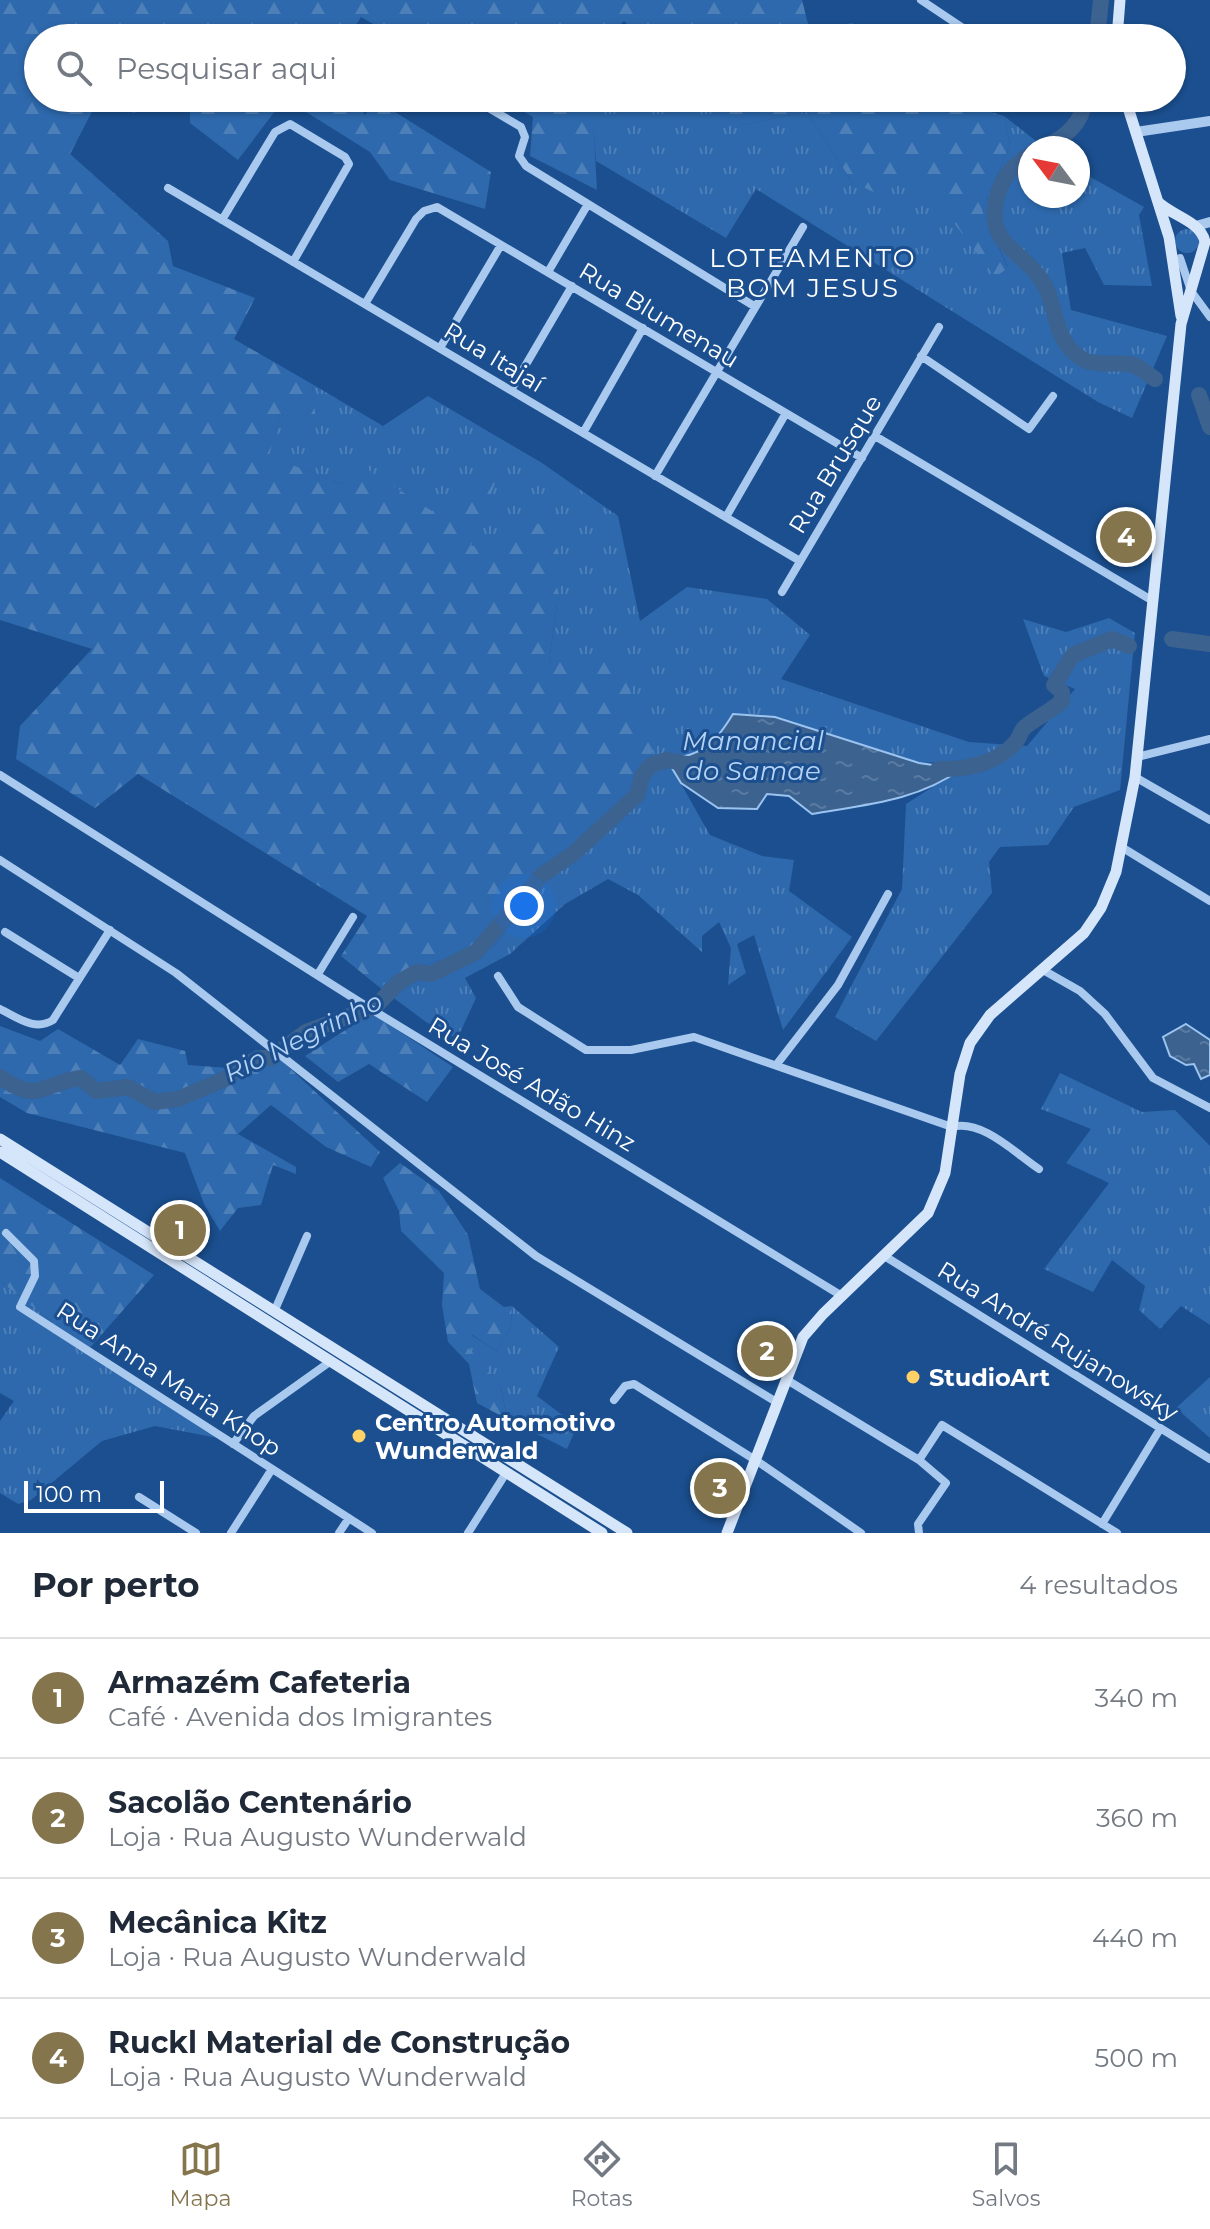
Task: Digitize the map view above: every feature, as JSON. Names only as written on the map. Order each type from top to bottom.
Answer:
[{"type":"main road","points":[[1118,24],[1120,0]]},
{"type":"main road","points":[[727,1533],[803,1337],[920,1224],[935,1202],[945,1173],[960,1074],[970,1043],[990,1015],[1043,970],[1097,916],[1123,848],[1135,777],[1181,324],[1176,255],[1129,112]]},
{"type":"main road","points":[[1158,202],[1193,224],[1204,236],[1204,250],[1181,324]]},
{"type":"main road","points":[[1169,237],[1177,226],[1193,224]]},
{"type":"main road","points":[[1176,255],[1204,250]]},
{"type":"main road","points":[[0,1139],[627,1533]]},
{"type":"main road","points":[[0,1152],[602,1533]]},
{"type":"main road","points":[[51,1185],[73,1195],[76,1191],[74,1186]]},
{"type":"main road","points":[[151,1249],[155,1242],[171,1247]]},
{"type":"main road","points":[[208,1285],[225,1291],[232,1286]]},
{"type":"main road","points":[[506,1473],[515,1463]]},
{"type":"main road","points":[[570,1513],[577,1508],[577,1502]]},
{"type":"street","points":[[921,0],[957,24]]},
{"type":"street","points":[[496,112],[521,127],[525,137],[519,156],[526,166],[754,306]]},
{"type":"street","points":[[1136,132],[1210,121]]},
{"type":"street","points":[[222,220],[282,125],[290,124],[345,157],[349,164],[293,262]]},
{"type":"street","name":"Rua Itajaí","points":[[168,188],[800,561]]},
{"type":"street","points":[[548,272],[588,204]]},
{"type":"street","name":"Rua Blumenau","points":[[365,304],[416,219],[424,211],[437,207],[862,458]]},
{"type":"street","points":[[1193,224],[1210,222]]},
{"type":"street","points":[[655,476],[803,227]]},
{"type":"street","points":[[440,348],[501,245]]},
{"type":"street","points":[[1176,255],[1191,291],[1210,317]]},
{"type":"street","points":[[511,390],[572,286]]},
{"type":"street","name":"Rua Brusque","points":[[782,592],[939,327]]},
{"type":"street","points":[[583,433],[643,328]]},
{"type":"street","points":[[921,356],[1029,429],[1053,396]]},
{"type":"street","points":[[726,517],[786,413]]},
{"type":"street","points":[[875,436],[1153,601]]},
{"type":"street","points":[[1137,757],[1210,739]]},
{"type":"street","name":"Rua José Adão Hinz","points":[[0,775],[382,1016],[842,1296]]},
{"type":"street","points":[[1135,777],[1210,820]]},
{"type":"street","points":[[1123,848],[1210,901]]},
{"type":"street","points":[[0,860],[176,973],[536,1256],[778,1403]]},
{"type":"street","points":[[777,1064],[838,985],[888,894]]},
{"type":"street","points":[[318,974],[353,917]]},
{"type":"street","points":[[0,1009],[33,1025],[46,1025],[53,1020],[110,930]]},
{"type":"street","points":[[5,932],[79,978]]},
{"type":"street","points":[[1043,970],[1069,983],[1105,1014],[1153,1078],[1210,1108]]},
{"type":"street","points":[[498,976],[518,1007],[586,1050],[631,1050],[694,1037],[952,1127],[961,1124],[979,1129],[1039,1169]]},
{"type":"street","name":"Rua Anna Maria Knop","points":[[6,1233],[34,1261],[35,1276],[20,1307],[372,1533]]},
{"type":"street","points":[[274,1312],[307,1236]]},
{"type":"street","name":"Rua André Rujanowsky","points":[[886,1257],[1210,1459]]},
{"type":"street","points":[[233,1444],[254,1416],[331,1361]]},
{"type":"street","points":[[787,1380],[919,1460],[946,1483],[918,1524],[919,1533]]},
{"type":"street","points":[[614,1400],[625,1386],[634,1384],[757,1461],[861,1533]]},
{"type":"street","points":[[919,1460],[942,1425],[1117,1533]]},
{"type":"street","points":[[1102,1524],[1160,1429]]},
{"type":"street","points":[[231,1533],[272,1469]]},
{"type":"street","points":[[468,1533],[506,1473]]},
{"type":"street","points":[[139,1497],[196,1533]]},
{"type":"street","points":[[339,1533],[349,1518]]},
{"type":"green space","points":[[0,0],[802,0],[808,24],[627,24],[624,21],[621,24],[373,24],[361,17],[357,24],[24,24],[24,112],[92,112],[70,154],[168,241],[173,266],[255,298],[234,339],[312,384],[316,421],[280,414],[269,456],[342,484],[362,466],[432,511],[500,470],[471,546],[498,546],[557,513],[557,604],[549,662],[614,656],[655,746],[625,815],[541,886],[493,947],[430,963],[379,987],[341,956],[367,916],[138,774],[95,808],[16,759],[20,726],[92,649],[0,620]]},
{"type":"green space","points":[[190,112],[274,112],[238,160],[190,123]]},
{"type":"green space","points":[[306,112],[363,112],[364,115],[367,112],[395,112],[491,172],[485,209],[390,180],[370,152]]},
{"type":"green space","points":[[525,112],[593,112],[597,190],[530,156],[533,117]]},
{"type":"green space","points":[[592,112],[727,112],[741,125],[807,112],[852,182],[913,169],[1008,267],[982,210],[1010,145],[1004,116],[1030,136],[1018,136],[1018,208],[1090,208],[1090,177],[1144,207],[1139,215],[1152,286],[1104,285],[1085,248],[1062,253],[1071,310],[1167,336],[1132,418],[1098,402],[756,189],[726,238],[596,161]]},
{"type":"green space","points":[[725,112],[807,112],[741,125]]},
{"type":"green space","points":[[807,112],[991,112],[1004,116],[1010,145],[982,210],[1008,268],[995,277],[914,170],[882,196],[852,182]]},
{"type":"green space","points":[[1187,229],[1198,236],[1199,241],[1192,252],[1187,253],[1176,246],[1175,241],[1182,230]]},
{"type":"green space","points":[[312,384],[383,426],[428,396],[542,463],[618,516],[640,621],[687,587],[767,599],[810,635],[781,679],[969,742],[1027,746],[1075,689],[1044,676],[1023,619],[1066,632],[1109,618],[1135,633],[1120,790],[1074,807],[1048,845],[1000,847],[989,862],[992,893],[876,1041],[835,1017],[902,889],[906,804],[975,760],[919,763],[775,717],[733,714],[712,742],[691,754],[668,761],[710,835],[762,856],[794,860],[789,891],[852,937],[783,1030],[754,935],[737,944],[746,973],[728,985],[731,948],[719,922],[702,936],[702,952],[638,895],[608,879],[565,904],[510,954],[465,978],[476,998],[457,1039],[426,1022],[379,987],[430,963],[493,947],[541,886],[625,815],[549,662],[557,604],[498,546],[470,546],[499,471],[432,512],[363,467],[342,484],[268,456],[280,414],[315,420]]},
{"type":"green space","points":[[372,1013],[453,1067],[427,1102],[369,1064],[338,1082],[305,1056]]},
{"type":"green space","points":[[0,1026],[40,1041],[58,1029],[120,1065],[138,1039],[185,1051],[188,1065],[228,1068],[256,1050],[281,1060],[380,1152],[371,1167],[326,1147],[271,1105],[238,1134],[296,1167],[296,1174],[273,1165],[261,1205],[238,1208],[220,1231],[204,1204],[185,1153],[27,1113],[0,1097]]},
{"type":"green space","points":[[1060,1073],[1142,1112],[1175,1110],[1210,1146],[1210,1325],[1181,1306],[1160,1329],[1139,1310],[1145,1286],[1112,1260],[1093,1292],[1044,1269],[1109,1183],[1066,1163],[1091,1129],[1041,1109]]},
{"type":"green space","points":[[400,1163],[439,1191],[468,1235],[480,1289],[504,1307],[512,1306],[511,1326],[497,1351],[472,1335],[467,1346],[501,1387],[507,1419],[477,1403],[469,1364],[448,1342],[442,1305],[444,1273],[401,1231],[399,1211],[383,1178]]},
{"type":"green space","points":[[0,1178],[154,1275],[88,1350],[0,1281]]},
{"type":"green space","points":[[0,1281],[88,1350],[218,1438],[155,1426],[102,1441],[31,1500],[18,1504],[0,1493],[0,1421],[14,1401],[0,1393]]},
{"type":"green space","points":[[512,1306],[559,1347],[537,1396],[577,1426],[567,1449],[507,1419],[501,1387],[466,1346],[471,1335],[497,1351],[511,1326]]},
{"type":"green space","points":[[1210,1377],[1210,1438],[1176,1408]]},
{"type":"water","name":"Manancial do Samae","points":[[733,714],[775,717],[919,763],[961,769],[908,795],[812,814],[789,796],[767,794],[757,809],[718,808],[681,783],[667,760],[690,755],[707,746]]},
{"type":"water","points":[[1186,1024],[1210,1040],[1210,1075],[1201,1079],[1194,1064],[1186,1065],[1170,1056],[1163,1037]]},
{"type":"waterway","name":"Rio Negrinho","points":[[1098,24],[1101,0]]},
{"type":"waterway","name":"Rio Negrinho","points":[[1063,136],[1077,123],[1082,112]]},
{"type":"waterway","name":"Rio Negrinho","points":[[1018,164],[999,191],[996,224],[1000,236],[1028,264],[1046,288],[1066,344],[1081,358],[1104,364],[1132,365],[1155,379]]},
{"type":"waterway","name":"Rio Negrinho","points":[[1199,395],[1210,427]]},
{"type":"waterway","name":"Rio Negrinho","points":[[938,769],[980,764],[1007,750],[1025,727],[1062,701],[1062,692],[1054,685],[1073,655],[1112,639],[1129,646]]},
{"type":"waterway","name":"Rio Negrinho","points":[[1172,639],[1210,644]]},
{"type":"waterway","name":"Rio Negrinho","points":[[0,1077],[23,1090],[32,1091],[81,1078],[96,1091],[128,1087],[155,1102],[178,1099],[225,1079],[241,1066],[260,1058],[271,1058],[306,1032],[376,1006],[399,982],[417,972],[431,974],[476,952],[542,875],[573,854],[637,795],[642,776],[651,765],[667,760],[687,764]]},
{"type":"place","name":"Ruckl Material de Construção","points":[[1126,537]]},
{"type":"place","name":"Armazém Cafeteria","points":[[180,1230]]},
{"type":"place","name":"Sacolão Centenário","points":[[767,1351]]},
{"type":"place","name":"StudioArt","points":[[913,1377]]},
{"type":"place","name":"Centro Automotivo Wunderwald","points":[[359,1436]]},
{"type":"place","name":"Mecânica Kitz","points":[[720,1488]]},
{"type":"district","name":"LOTEAMENTO BOM JESUS","points":[[813,273]]}]
